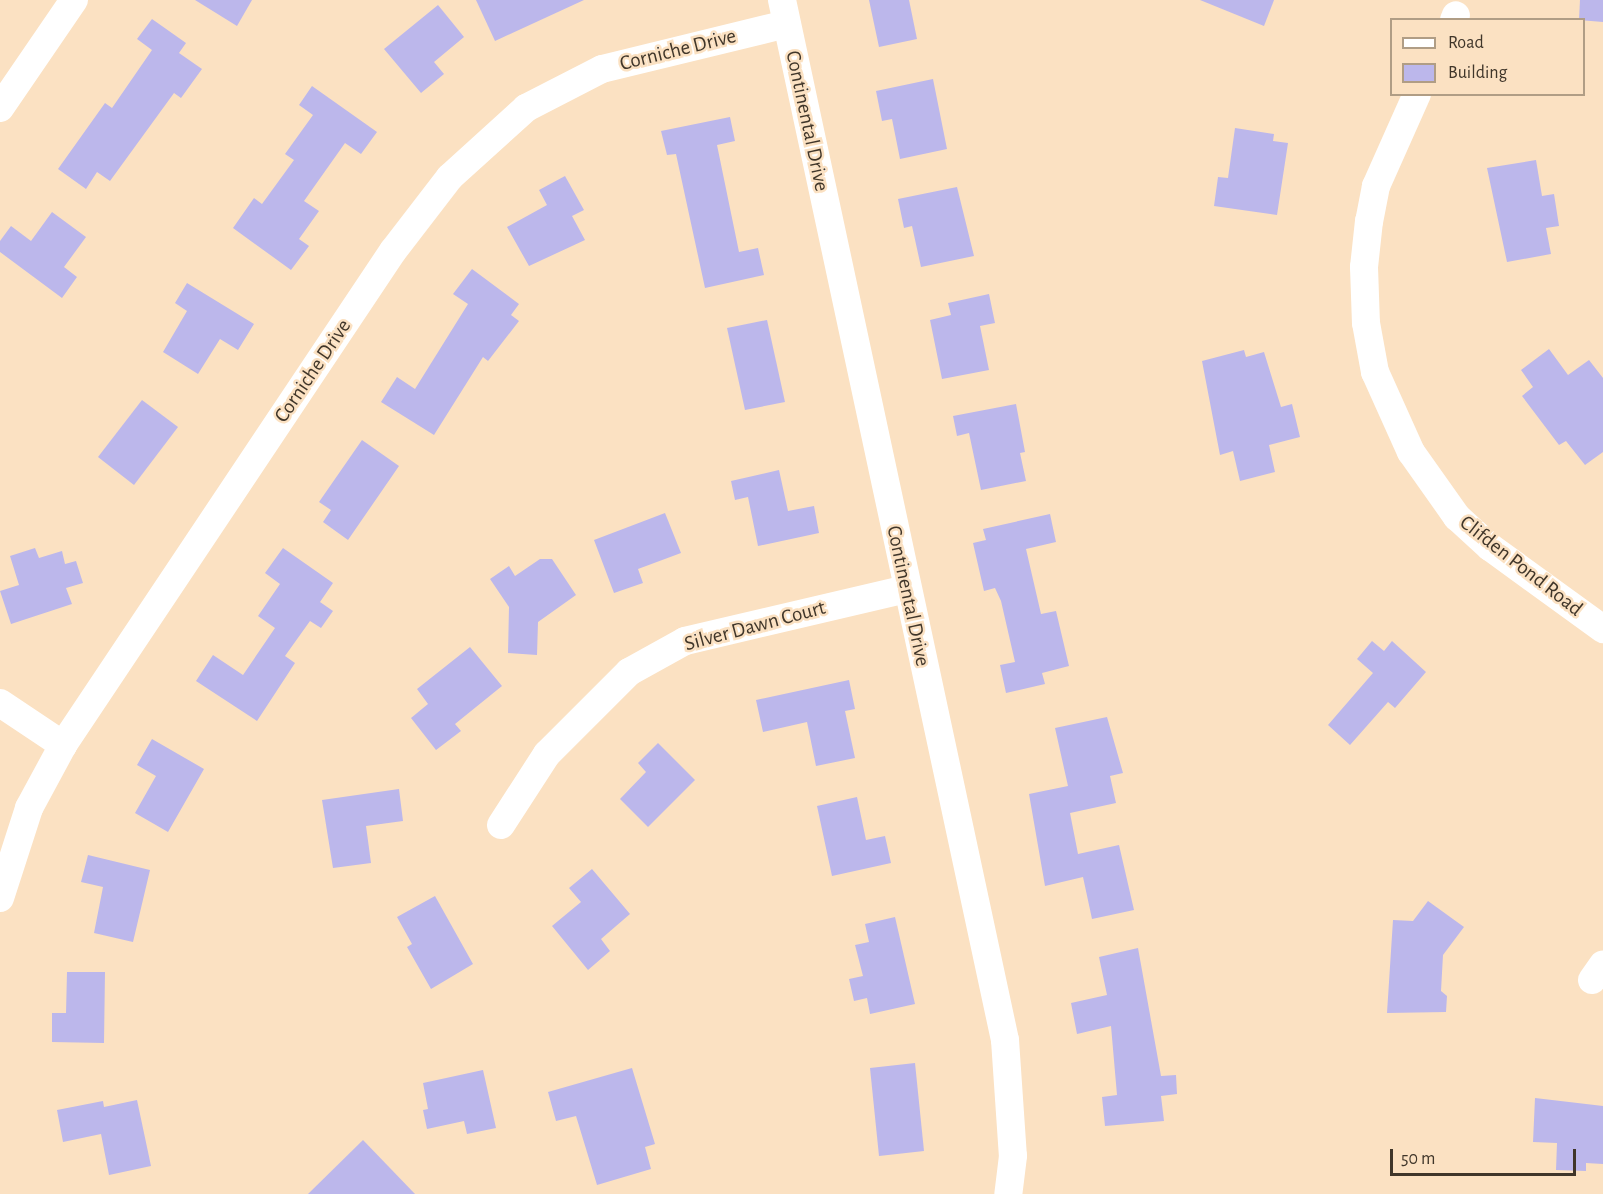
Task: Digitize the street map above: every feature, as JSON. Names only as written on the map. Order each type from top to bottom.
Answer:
[{"type":"street","points":[[0,108],[74,0]]},
{"type":"street","name":"Continental Drive","points":[[784,12],[906,589],[1005,1040],[1013,1156],[1008,1194]]},
{"type":"street","name":"Corniche Drive","points":[[0,898],[29,808],[63,745],[393,251],[473,153],[526,108],[602,69],[784,12]]},
{"type":"street","name":"Clifden Pond Road","points":[[1416,96],[1376,186],[1369,221],[1365,289],[1375,372],[1411,452],[1457,517],[1490,547],[1603,629]]},
{"type":"street","name":"Silver Dawn Court","points":[[501,825],[547,754],[629,672],[685,641],[906,589]]},
{"type":"street","points":[[0,703],[63,745]]},
{"type":"building","points":[[195,0],[252,0],[237,26]]},
{"type":"building","points":[[476,0],[584,0],[495,41]]},
{"type":"building","points":[[869,0],[909,0],[917,39],[879,47]]},
{"type":"building","points":[[1200,0],[1274,0],[1264,26]]},
{"type":"building","points":[[1580,0],[1603,0],[1603,22],[1579,18]]},
{"type":"building","points":[[438,5],[464,37],[434,62],[444,74],[421,93],[384,49]]},
{"type":"building","points":[[152,19],[186,43],[179,53],[202,69],[181,98],[174,93],[110,181],[97,172],[86,189],[58,169],[105,103],[112,108],[152,50],[137,39]]},
{"type":"building","points":[[933,79],[947,149],[900,159],[892,119],[882,121],[876,91]]},
{"type":"building","points":[[312,86],[377,132],[361,154],[345,143],[304,201],[319,211],[299,239],[309,246],[291,270],[233,228],[254,198],[262,204],[294,160],[285,154],[313,115],[299,105]]},
{"type":"building","points":[[730,117],[735,141],[717,145],[739,252],[758,248],[764,275],[705,288],[676,154],[667,155],[661,131]]},
{"type":"building","points":[[1235,128],[1274,134],[1273,141],[1288,143],[1277,215],[1214,206],[1218,177],[1228,178]]},
{"type":"building","points":[[1536,160],[1542,196],[1554,194],[1559,226],[1546,228],[1551,254],[1507,262],[1487,168]]},
{"type":"building","points":[[565,176],[584,210],[572,216],[585,240],[529,266],[507,227],[547,205],[539,190]]},
{"type":"building","points":[[957,187],[974,256],[921,267],[912,226],[904,228],[898,199]]},
{"type":"building","points":[[52,212],[86,237],[64,267],[77,277],[62,298],[0,252],[0,241],[11,226],[31,241]]},
{"type":"building","points":[[472,269],[519,304],[511,315],[519,321],[488,361],[483,357],[434,435],[381,402],[397,377],[415,389],[468,304],[453,294]]},
{"type":"building","points":[[187,283],[254,324],[238,350],[220,339],[198,374],[163,352],[187,311],[175,303]]},
{"type":"building","points":[[989,294],[995,323],[980,326],[989,370],[942,379],[930,320],[951,315],[948,303]]},
{"type":"building","points":[[767,320],[785,402],[745,410],[727,328]]},
{"type":"building","points":[[1549,349],[1568,375],[1589,360],[1603,378],[1603,452],[1585,465],[1566,441],[1559,445],[1522,396],[1533,387],[1521,370]]},
{"type":"building","points":[[1244,350],[1246,357],[1264,352],[1281,407],[1292,404],[1300,437],[1269,445],[1275,472],[1240,481],[1233,451],[1220,455],[1202,361]]},
{"type":"building","points":[[142,400],[178,427],[134,485],[98,457]]},
{"type":"building","points":[[1016,404],[1025,452],[1020,453],[1026,481],[981,490],[969,433],[957,436],[953,416]]},
{"type":"building","points":[[362,440],[399,466],[348,540],[323,522],[331,510],[319,502]]},
{"type":"building","points":[[779,470],[788,511],[814,506],[819,533],[758,546],[748,497],[735,500],[731,481]]},
{"type":"building","points":[[665,513],[681,553],[638,569],[643,583],[614,593],[594,540]]},
{"type":"building","points":[[1050,514],[1056,542],[1026,549],[1041,614],[1056,611],[1069,666],[1042,673],[1045,684],[1006,693],[1000,665],[1015,662],[1001,601],[995,588],[984,591],[973,543],[986,540],[983,529]]},
{"type":"building","points":[[35,548],[39,558],[62,551],[65,564],[76,561],[83,583],[66,588],[72,604],[11,624],[0,591],[19,585],[10,556]]},
{"type":"building","points":[[283,548],[333,583],[320,602],[333,611],[321,628],[310,621],[285,656],[295,663],[257,721],[196,681],[213,655],[243,675],[275,628],[258,616],[280,584],[265,573]]},
{"type":"building","points":[[540,559],[552,559],[576,595],[538,622],[537,655],[508,653],[509,607],[490,579],[509,566],[515,576]]},
{"type":"building","points":[[1372,641],[1384,651],[1392,641],[1426,672],[1395,708],[1388,702],[1350,745],[1328,725],[1373,673],[1357,659]]},
{"type":"building","points":[[470,647],[502,686],[455,724],[461,731],[436,750],[411,718],[428,704],[417,689]]},
{"type":"building","points":[[849,680],[855,709],[845,711],[855,758],[816,766],[807,722],[763,732],[756,700]]},
{"type":"building","points":[[1107,717],[1123,773],[1110,776],[1116,803],[1070,813],[1078,854],[1119,845],[1134,910],[1092,919],[1083,877],[1045,886],[1029,794],[1068,786],[1055,728]]},
{"type":"building","points":[[152,739],[204,769],[168,832],[135,813],[156,776],[137,765]]},
{"type":"building","points":[[658,743],[695,780],[648,827],[620,799],[646,772],[638,763]]},
{"type":"building","points":[[399,789],[403,821],[366,826],[371,863],[333,868],[322,800]]},
{"type":"building","points":[[857,797],[866,840],[885,836],[891,863],[832,876],[817,806]]},
{"type":"building","points":[[88,855],[150,870],[133,942],[94,933],[103,887],[81,882]]},
{"type":"building","points":[[592,869],[630,914],[601,939],[610,951],[588,970],[552,926],[581,902],[569,888]]},
{"type":"building","points":[[435,896],[473,964],[431,989],[407,947],[412,944],[397,917]]},
{"type":"building","points":[[1428,901],[1464,927],[1443,955],[1441,991],[1447,996],[1446,1012],[1387,1013],[1393,920],[1413,921]]},
{"type":"building","points":[[895,917],[915,1004],[870,1014],[867,998],[854,1001],[849,979],[863,976],[855,945],[869,942],[865,924]]},
{"type":"building","points":[[1138,948],[1161,1076],[1176,1075],[1177,1094],[1161,1096],[1164,1121],[1105,1126],[1102,1097],[1117,1095],[1111,1026],[1077,1034],[1071,1003],[1107,995],[1099,957]]},
{"type":"building","points":[[67,972],[105,972],[104,1043],[52,1042],[52,1013],[66,1013]]},
{"type":"building","points":[[915,1063],[924,1151],[879,1156],[870,1068]]},
{"type":"building","points":[[632,1068],[655,1144],[645,1147],[651,1169],[597,1185],[576,1116],[556,1121],[548,1092]]},
{"type":"building","points":[[483,1070],[496,1128],[467,1134],[464,1121],[427,1129],[423,1110],[428,1109],[423,1083]]},
{"type":"building","points":[[1535,1098],[1603,1106],[1603,1164],[1586,1163],[1586,1171],[1556,1170],[1557,1143],[1533,1142]]},
{"type":"building","points":[[137,1100],[151,1166],[109,1175],[101,1134],[63,1142],[57,1110],[103,1101],[104,1107]]},
{"type":"building","points":[[363,1140],[415,1194],[308,1194]]}]
